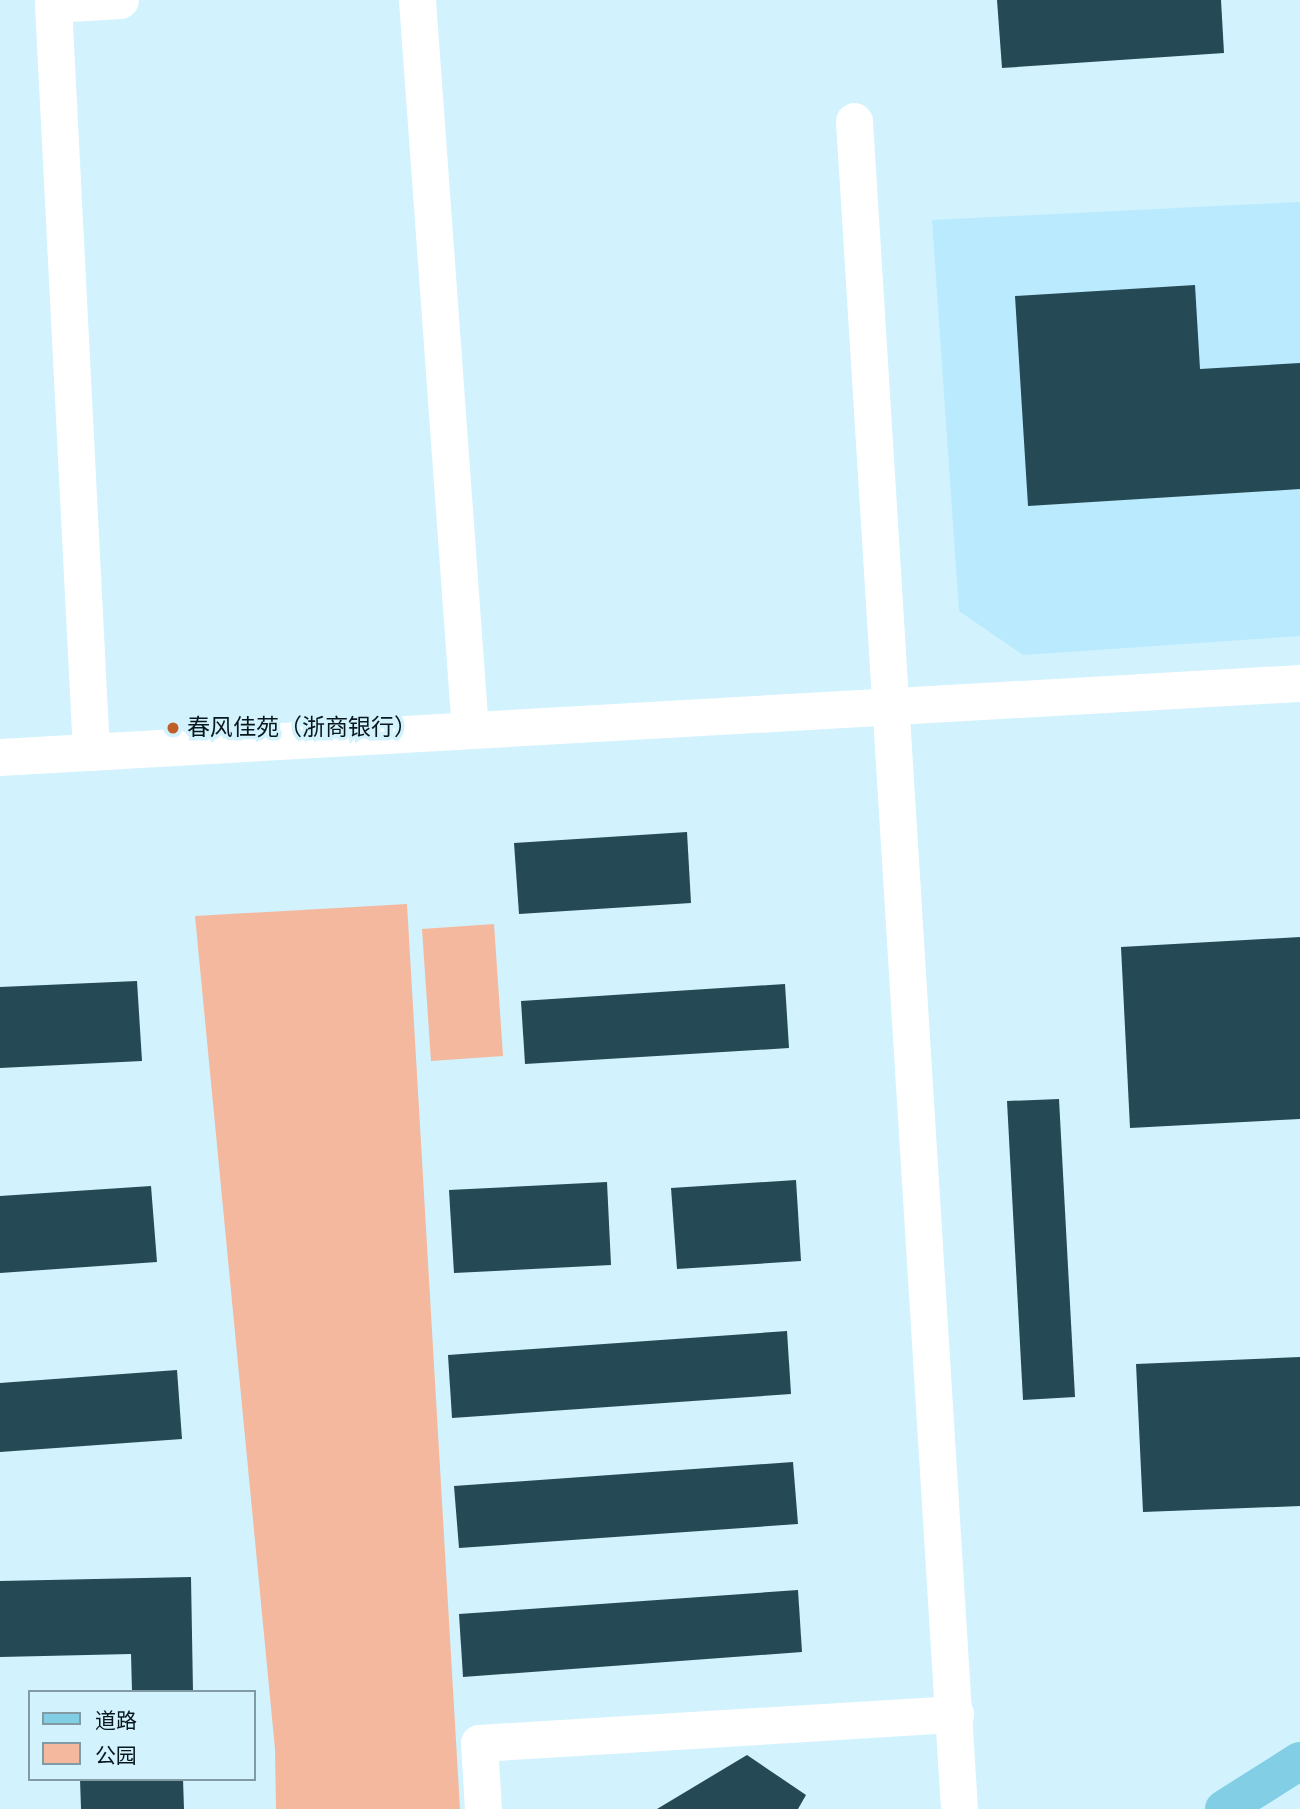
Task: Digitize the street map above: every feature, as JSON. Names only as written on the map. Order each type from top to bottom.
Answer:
[{"type":"main road","points":[[1224,1809],[1300,1761]]},
{"type":"street","points":[[91,752],[53,4],[120,0]]},
{"type":"street","points":[[417,0],[470,730]]},
{"type":"street","points":[[854,121],[959,1809]]},
{"type":"street","points":[[0,757],[891,704],[1300,683]]},
{"type":"street","points":[[483,1809],[479,1743],[955,1714]]},
{"type":"shaded area","points":[[1300,202],[1300,636],[1023,655],[959,611],[932,220]]},
{"type":"green space","points":[[407,904],[460,1809],[276,1809],[275,1749],[195,916]]},
{"type":"green space","points":[[494,924],[503,1056],[431,1061],[422,929]]},
{"type":"building","points":[[997,0],[1221,0],[1224,53],[1002,68]]},
{"type":"building","points":[[1195,285],[1200,369],[1300,363],[1300,489],[1028,506],[1015,296]]},
{"type":"building","points":[[687,832],[691,903],[519,914],[514,843]]},
{"type":"building","points":[[1300,937],[1300,1119],[1130,1128],[1121,947]]},
{"type":"building","points":[[137,981],[142,1061],[0,1068],[0,987]]},
{"type":"building","points":[[785,984],[789,1048],[525,1064],[521,1001]]},
{"type":"building","points":[[1059,1099],[1075,1397],[1023,1400],[1007,1101]]},
{"type":"building","points":[[796,1180],[801,1261],[677,1269],[671,1188]]},
{"type":"building","points":[[607,1182],[611,1265],[454,1273],[449,1190]]},
{"type":"building","points":[[151,1186],[157,1262],[0,1273],[0,1196]]},
{"type":"building","points":[[787,1331],[791,1394],[452,1418],[448,1355]]},
{"type":"building","points":[[1300,1357],[1300,1506],[1143,1512],[1136,1364]]},
{"type":"building","points":[[177,1370],[182,1439],[0,1452],[0,1383]]},
{"type":"building","points":[[793,1462],[798,1524],[459,1548],[454,1486]]},
{"type":"building","points":[[191,1577],[193,1690],[132,1690],[131,1654],[0,1657],[0,1581]]},
{"type":"building","points":[[798,1590],[802,1652],[463,1677],[459,1614]]},
{"type":"building","points":[[747,1755],[806,1795],[798,1809],[657,1809]]},
{"type":"building","points":[[80,1781],[183,1781],[184,1809],[81,1809]]},
{"type":"place","name":"春风佳苑（浙商银行）","points":[[173,728]]}]
